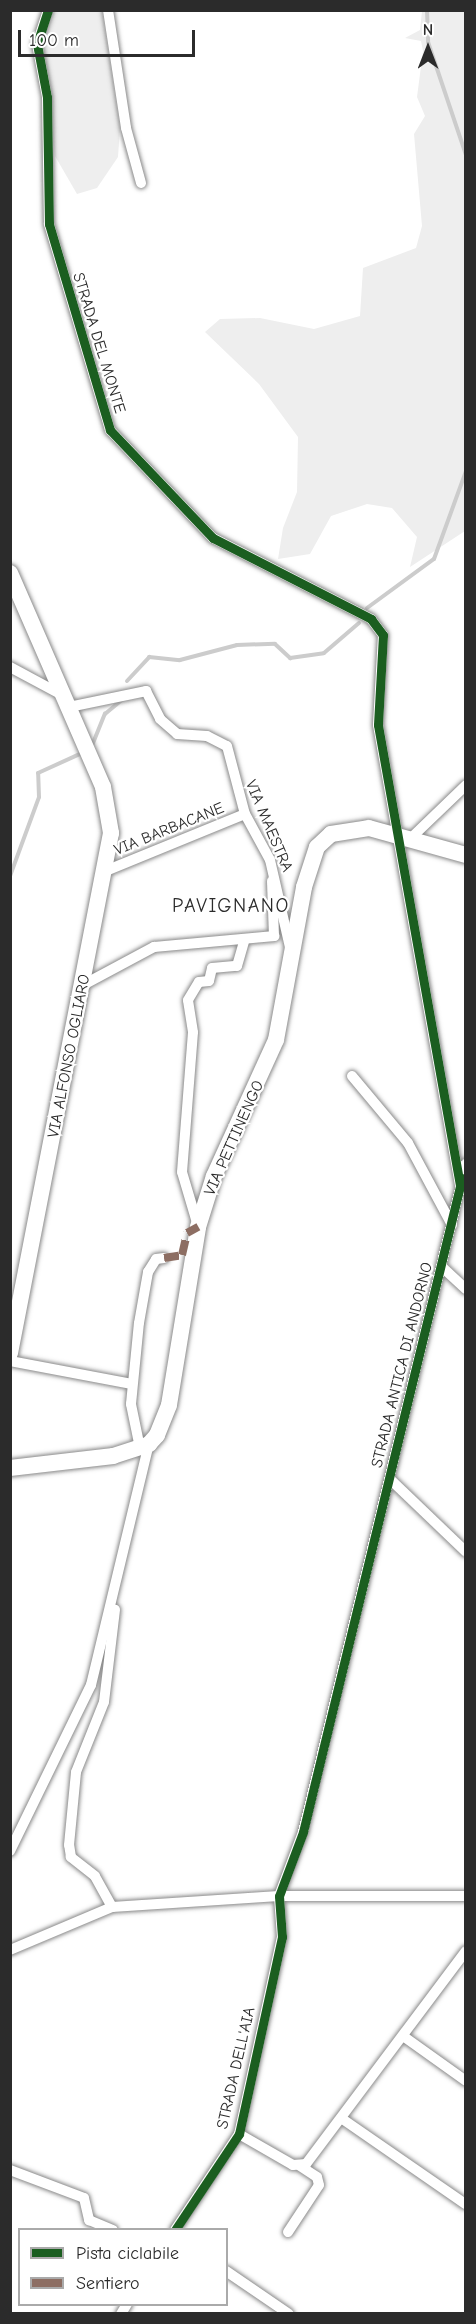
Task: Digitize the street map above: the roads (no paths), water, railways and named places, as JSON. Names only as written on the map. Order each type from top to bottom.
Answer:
[{"type":"main road","points":[[10,573],[67,702]]},
{"type":"main road","name":"VIA ALFONSO OGLIARO","points":[[10,1353],[83,985],[103,872],[110,816],[92,761],[67,702]]},
{"type":"main road","name":"VIA PETTINENGO","points":[[144,1446],[169,1405],[198,1227],[214,1176],[276,1040],[293,958],[304,886],[317,847],[348,829],[403,835],[465,855]]},
{"type":"main road","points":[[10,1468],[144,1446]]},
{"type":"street","name":"STRADA DEL MONTE","points":[[48,10],[37,44],[46,97],[49,224],[110,430],[213,538],[371,619],[383,635],[378,725],[403,835]]},
{"type":"street","points":[[108,10],[126,128],[141,183]]},
{"type":"street","points":[[10,668],[67,702]]},
{"type":"street","name":"VIA MAESTRA","points":[[67,702],[146,691],[159,719],[177,734],[207,736],[227,746],[245,814],[270,860],[282,900],[285,942],[293,958]]},
{"type":"street","points":[[403,835],[465,785]]},
{"type":"street","name":"VIA BARBACANE","points":[[103,872],[245,814]]},
{"type":"street","name":"STRADA ANTICA DI ANDORNO","points":[[279,1896],[303,1832],[380,1500],[390,1479],[460,1187],[403,835]]},
{"type":"street","points":[[83,985],[154,947],[244,941],[274,936],[270,860]]},
{"type":"street","points":[[198,1227],[182,1173],[192,1044],[188,1000],[199,982],[209,981],[212,968],[237,966],[244,941]]},
{"type":"street","points":[[352,1076],[408,1143],[452,1225]]},
{"type":"street","points":[[460,1187],[465,1164]]},
{"type":"street","points":[[10,1851],[91,1685],[114,1602],[144,1446],[132,1384],[148,1272],[156,1259],[164,1258]]},
{"type":"street","points":[[441,1266],[465,1289]]},
{"type":"street","points":[[10,1361],[132,1384]]},
{"type":"street","points":[[390,1479],[465,1552]]},
{"type":"street","points":[[112,1907],[95,1876],[71,1857],[69,1845],[76,1772],[104,1702],[117,1626],[114,1602]]},
{"type":"street","points":[[10,1950],[112,1907],[279,1896],[465,1896]]},
{"type":"street","name":"STRADA DELL'AIA","points":[[176,2228],[239,2134],[282,1937],[279,1896]]},
{"type":"street","points":[[300,2166],[341,2118],[465,1950]]},
{"type":"street","points":[[403,2036],[465,2081]]},
{"type":"street","points":[[341,2118],[465,2204]]},
{"type":"street","points":[[239,2134],[318,2177],[319,2185],[288,2232]]},
{"type":"street","points":[[10,2170],[84,2198],[89,2220],[110,2228]]},
{"type":"street","points":[[228,2272],[290,2313]]},
{"type":"waterway","points":[[427,10],[428,42],[466,155]]},
{"type":"waterway","points":[[367,608],[434,559],[466,471]]},
{"type":"waterway","points":[[127,681],[149,657],[180,660],[237,645],[275,644],[290,658],[324,653],[359,623]]},
{"type":"waterway","points":[[91,748],[105,714],[123,699]]},
{"type":"waterway","points":[[10,876],[39,797],[38,773],[82,753]]},
{"type":"district","name":"PAVIGNANO","points":[[231,905]]}]
